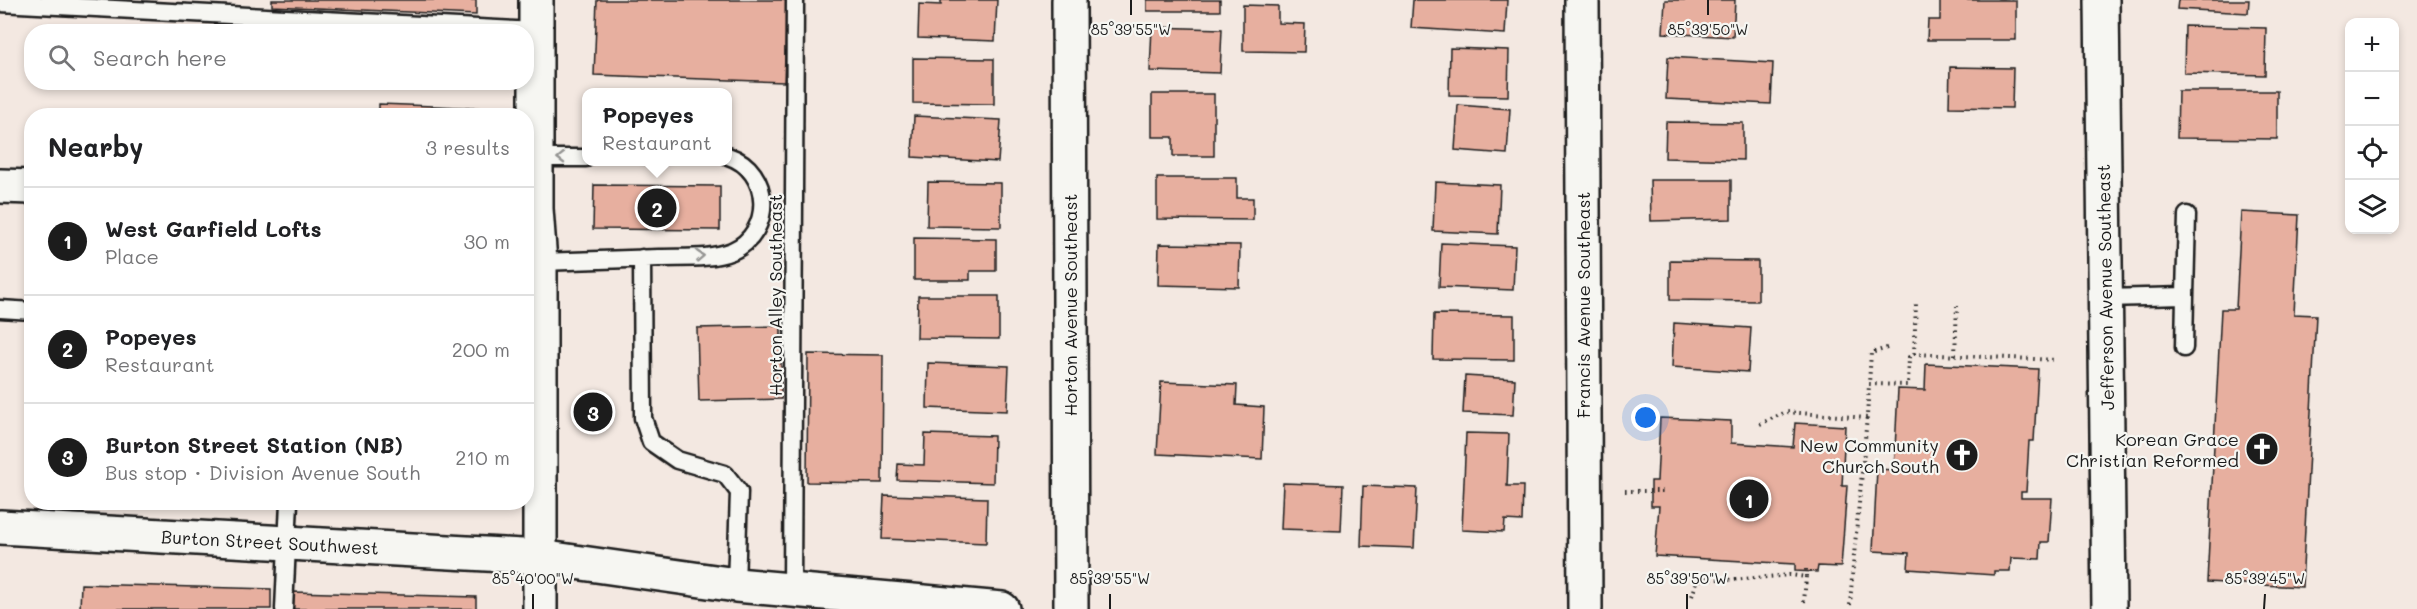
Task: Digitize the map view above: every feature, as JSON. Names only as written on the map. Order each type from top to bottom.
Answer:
[{"type":"street","name":"Horton Avenue Southeast","points":[[1069,0],[1071,609]]},
{"type":"street","name":"Francis Avenue Southeast","points":[[1582,0],[1585,609]]},
{"type":"street","name":"Jefferson Avenue Southeast","points":[[2102,0],[2109,609]]},
{"type":"street","points":[[534,178],[536,16]]},
{"type":"street","points":[[0,186],[24,187]]},
{"type":"street","points":[[534,227],[540,262],[540,609]]},
{"type":"street","name":"Burton Street Southwest","points":[[0,527],[540,557],[736,585],[781,596],[1002,609]]},
{"type":"lane","name":"Horton Alley Southeast","points":[[781,596],[795,0]]},
{"type":"lane","points":[[0,3],[536,16]]},
{"type":"lane","points":[[536,158],[582,158]]},
{"type":"lane","points":[[540,262],[707,256],[729,252],[747,242],[761,216],[759,183],[747,166],[732,158]]},
{"type":"lane","points":[[2184,348],[2187,215]]},
{"type":"lane","points":[[642,258],[643,418],[651,442],[677,460],[725,474],[739,492],[736,585]]},
{"type":"lane","points":[[2105,298],[2185,296]]},
{"type":"lane","points":[[0,309],[24,310]]},
{"type":"lane","points":[[285,609],[289,510]]},
{"type":"path","points":[[1914,354],[1916,303]]},
{"type":"path","points":[[1955,355],[1957,306]]},
{"type":"path","points":[[1850,605],[1871,353],[1887,348]]},
{"type":"path","points":[[1869,384],[1908,385],[1909,357],[1914,354],[2056,360]]},
{"type":"path","points":[[1760,424],[1786,412],[1867,418]]},
{"type":"path","points":[[1625,490],[1663,491]]},
{"type":"path","points":[[1803,602],[1806,567]]},
{"type":"path","points":[[1692,596],[1697,582],[1703,578],[1732,580],[1790,575],[1806,577]]},
{"type":"building","points":[[272,0],[476,0],[476,15],[272,6]]},
{"type":"building","points":[[597,0],[787,0],[784,82],[594,75]]},
{"type":"building","points":[[941,0],[997,0],[995,41],[918,38],[919,4],[941,5]]},
{"type":"building","points":[[1147,0],[1220,0],[1220,11],[1147,11]]},
{"type":"building","points":[[1413,0],[1507,0],[1505,34],[1411,28]]},
{"type":"building","points":[[1665,0],[1735,0],[1733,37],[1663,33]]},
{"type":"building","points":[[1940,0],[2016,0],[2016,40],[1927,40],[1928,20],[1940,20]]},
{"type":"building","points":[[2178,0],[2249,0],[2248,13],[2177,9]]},
{"type":"building","points":[[1243,5],[1278,6],[1278,23],[1305,24],[1304,52],[1243,51]]},
{"type":"building","points":[[2185,26],[2266,28],[2265,75],[2184,73]]},
{"type":"building","points":[[1152,27],[1222,29],[1220,73],[1150,71]]},
{"type":"building","points":[[1450,48],[1509,50],[1508,96],[1449,95]]},
{"type":"building","points":[[1668,57],[1773,63],[1771,104],[1666,99]]},
{"type":"building","points":[[913,58],[994,59],[994,104],[913,103]]},
{"type":"building","points":[[1950,67],[2013,68],[2012,108],[1949,107]]},
{"type":"building","points":[[2178,91],[2277,91],[2277,139],[2177,138]]},
{"type":"building","points":[[1152,94],[1214,94],[1214,156],[1173,156],[1173,137],[1152,137]]},
{"type":"building","points":[[379,104],[487,108],[379,108]]},
{"type":"building","points":[[1458,105],[1510,109],[1507,154],[1455,150]]},
{"type":"building","points":[[914,116],[1001,120],[998,162],[912,157]]},
{"type":"building","points":[[1666,122],[1743,123],[1743,160],[1665,158]]},
{"type":"building","points":[[1157,178],[1237,178],[1237,198],[1253,198],[1253,220],[1157,219]]},
{"type":"building","points":[[1650,180],[1731,180],[1731,219],[1651,221]]},
{"type":"building","points":[[928,182],[1001,183],[1001,227],[927,226]]},
{"type":"building","points":[[1435,182],[1500,185],[1498,234],[1433,231]]},
{"type":"building","points":[[594,185],[720,186],[720,230],[593,229]]},
{"type":"building","name":"Korean Grace Christian Reformed","points":[[2241,212],[2299,215],[2294,314],[2316,315],[2302,587],[2207,582],[2221,309],[2236,309]]},
{"type":"building","points":[[914,238],[996,239],[996,271],[970,271],[970,280],[914,280]]},
{"type":"building","points":[[1441,243],[1515,246],[1513,290],[1439,287]]},
{"type":"building","points":[[1159,244],[1240,245],[1239,287],[1158,285]]},
{"type":"building","points":[[1670,260],[1758,261],[1758,301],[1670,300]]},
{"type":"building","points":[[918,296],[999,296],[999,339],[917,338]]},
{"type":"building","points":[[1434,314],[1514,315],[1514,360],[1433,359]]},
{"type":"building","points":[[1674,323],[1751,328],[1748,372],[1672,367]]},
{"type":"building","points":[[781,326],[781,399],[699,401],[697,328]]},
{"type":"building","points":[[808,354],[883,355],[882,483],[807,482]]},
{"type":"building","points":[[928,363],[1009,366],[1007,411],[927,408]]},
{"type":"building","name":"New Community Church South","points":[[1926,364],[2038,369],[2034,441],[2029,441],[2026,492],[2021,492],[2021,498],[2052,498],[2049,542],[2041,542],[2040,559],[2011,558],[2010,571],[1994,571],[1994,575],[1908,569],[1909,553],[1873,551],[1877,469],[1894,470],[1898,389],[1925,390]]},
{"type":"building","points":[[1465,376],[1515,379],[1513,415],[1463,413]]},
{"type":"building","points":[[1161,382],[1237,385],[1236,405],[1264,407],[1262,459],[1157,454]]},
{"type":"building","points":[[1660,418],[1731,421],[1731,443],[1793,447],[1795,423],[1845,426],[1842,486],[1847,486],[1841,567],[1818,566],[1817,572],[1795,571],[1795,564],[1655,556],[1659,506],[1651,506],[1651,481],[1657,481]]},
{"type":"building","points":[[1466,433],[1509,434],[1507,486],[1523,486],[1522,521],[1505,520],[1504,532],[1462,530]]},
{"type":"building","points":[[925,434],[994,436],[993,483],[897,480],[898,464],[924,465]]},
{"type":"building","points":[[1283,483],[1343,485],[1341,531],[1281,529]]},
{"type":"building","points":[[1363,486],[1417,488],[1414,548],[1361,546]]},
{"type":"building","points":[[884,495],[987,498],[986,543],[882,539]]},
{"type":"building","points":[[81,584],[271,589],[271,609],[80,609]]},
{"type":"building","points":[[293,592],[476,597],[476,609],[293,609]]},
{"type":"place","name":"Popeyes","points":[[657,208]]},
{"type":"place","name":"Burton Street Station (NB)","points":[[593,412]]},
{"type":"place","name":"Korean Grace Christian Reformed","points":[[2262,449]]},
{"type":"place","name":"New Community Church South","points":[[1962,455]]},
{"type":"place","name":"West Garfield Lofts","points":[[1749,499]]}]
